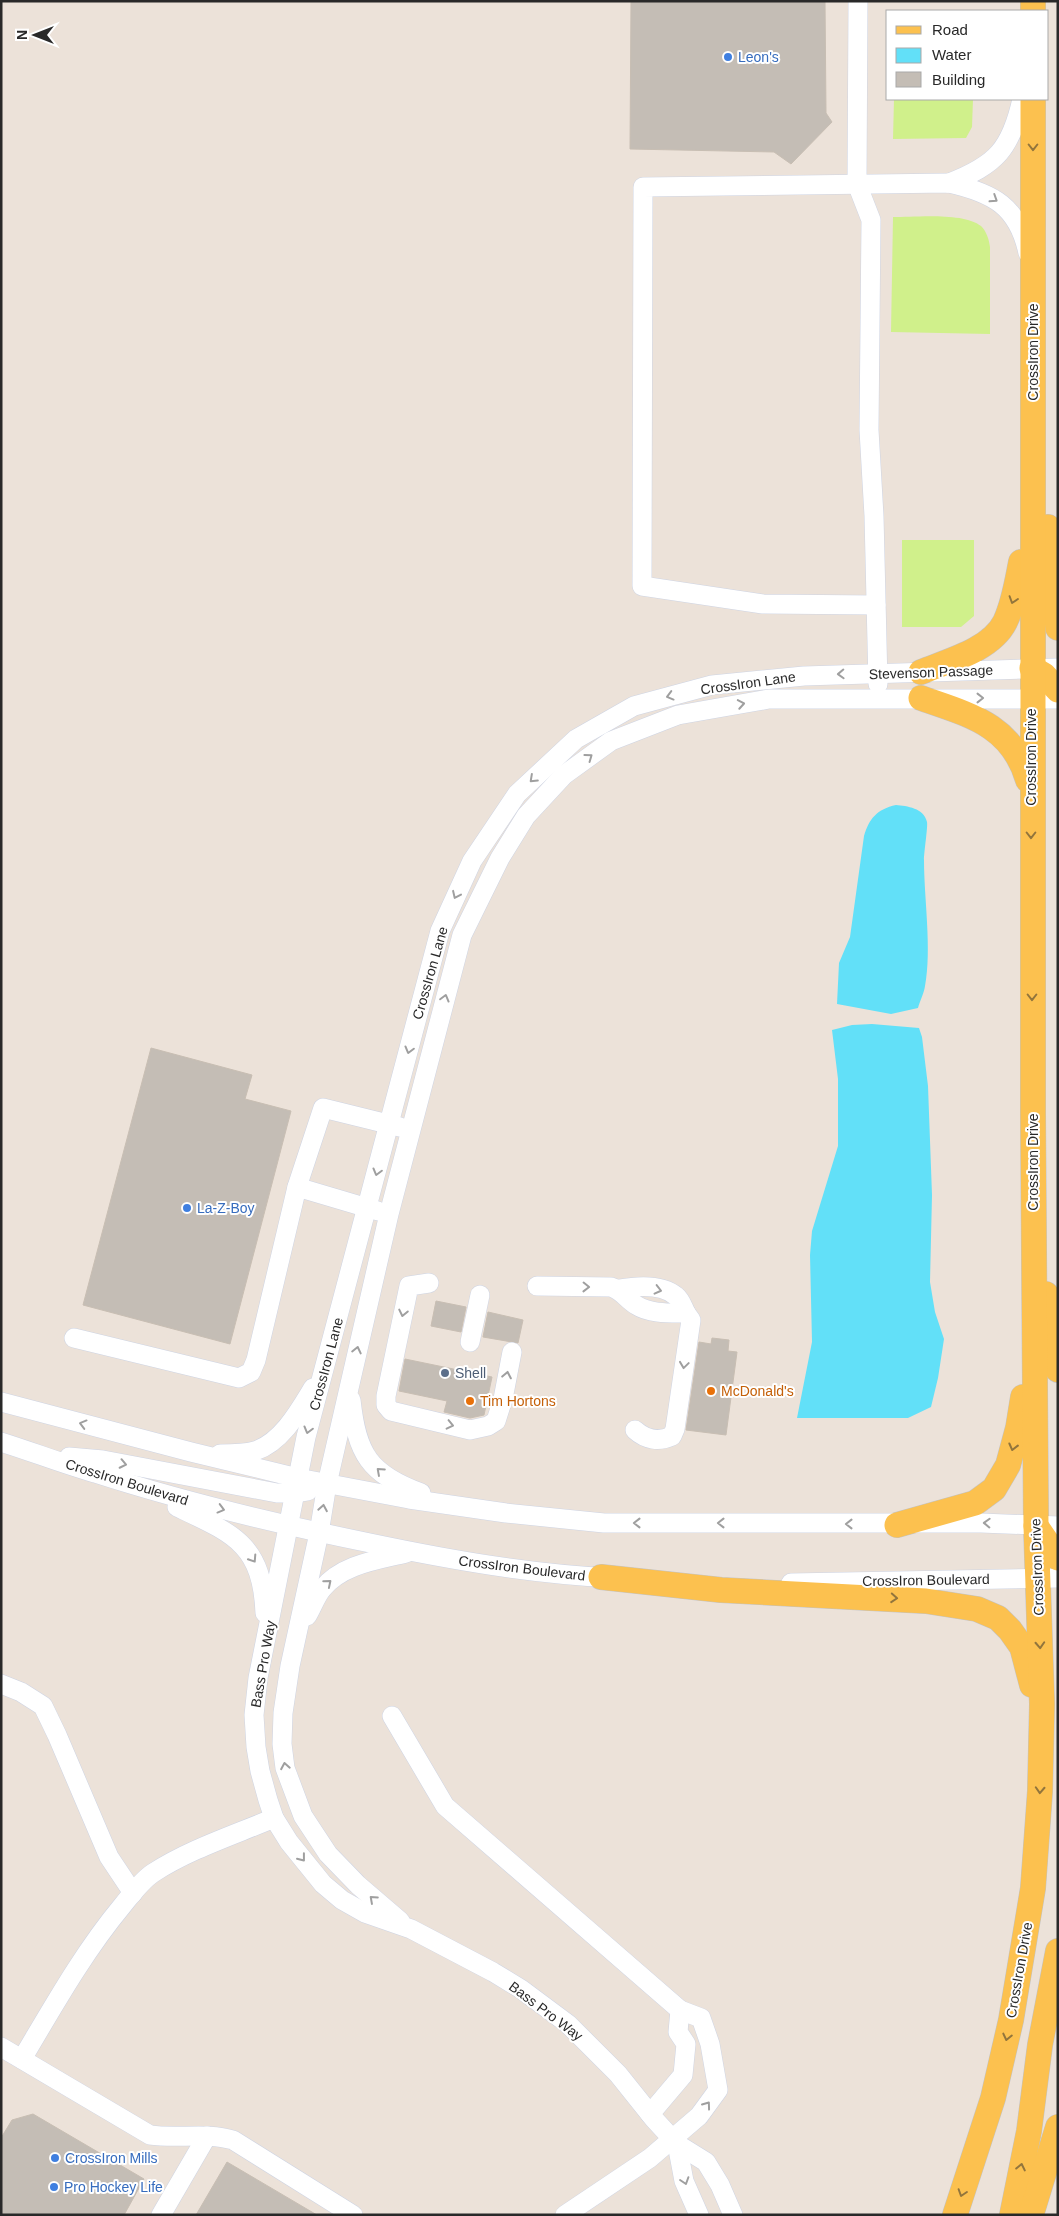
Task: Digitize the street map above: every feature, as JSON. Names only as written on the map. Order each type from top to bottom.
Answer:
[{"type":"main road","name":"CrossIron Drive","points":[[955,2215],[993,2098],[1011,2020],[1033,1888],[1042,1741],[1041,1657],[1047,1578],[1047,1526],[1034,1295],[1031,789],[1033,100]]},
{"type":"main road","points":[[1033,351],[1047,424],[1049,551],[1058,628]]},
{"type":"main road","points":[[921,672],[975,649],[989,640],[1005,622],[1015,594],[1032,501]]},
{"type":"main road","points":[[1032,668],[1044,675],[1058,690]]},
{"type":"main road","points":[[921,698],[973,716],[999,732],[1013,747],[1024,765],[1031,789]]},
{"type":"main road","points":[[1033,1178],[1043,1276],[1058,1370]]},
{"type":"main road","points":[[897,1524],[975,1503],[994,1489],[1001,1479],[1008,1465],[1018,1428],[1026,1376],[1034,1295]]},
{"type":"main road","points":[[1047,1526],[1058,1558]]},
{"type":"main road","points":[[601,1577],[721,1590],[926,1601],[977,1609],[998,1618],[1006,1624],[1022,1647],[1031,1679],[1042,1741]]},
{"type":"main road","points":[[1012,2215],[1029,2131],[1040,2044],[1058,1950]]},
{"type":"main road","points":[[1031,2215],[1058,2127]]},
{"type":"street","points":[[858,1],[857,184],[871,220],[869,430],[874,516],[878,698]]},
{"type":"street","points":[[949,183],[976,172],[990,163],[1001,152],[1010,138],[1022,100]]},
{"type":"street","points":[[876,606],[763,604],[642,586],[643,187],[949,183],[975,189],[993,198],[1016,219],[1024,236],[1033,278]]},
{"type":"street","name":"Stevenson Passage","points":[[804,676],[1058,668]]},
{"type":"street","name":"CrossIron Lane","points":[[297,1486],[306,1437],[324,1367],[440,931],[472,861],[517,794],[576,739],[634,706],[712,685],[804,676]]},
{"type":"street","name":"CrossIron Lane","points":[[319,1533],[327,1484],[349,1382],[389,1214],[462,935],[500,858],[526,816],[564,776],[611,741],[678,715],[769,698],[806,698]]},
{"type":"street","name":"Stevenson Passage","points":[[806,698],[1058,699]]},
{"type":"street","points":[[74,1338],[239,1378],[250,1372],[256,1360],[298,1187],[324,1108],[411,1130]]},
{"type":"street","points":[[298,1187],[389,1214]]},
{"type":"street","points":[[429,1283],[409,1286],[386,1396],[386,1404],[391,1411],[470,1430],[488,1426],[496,1421],[503,1399],[512,1352]]},
{"type":"street","points":[[537,1286],[611,1287],[619,1289],[638,1306],[665,1313],[686,1313],[691,1320],[675,1429],[672,1436],[657,1440],[648,1438],[635,1430]]},
{"type":"street","points":[[470,1342],[480,1295]]},
{"type":"street","points":[[198,1454],[236,1454],[254,1451],[268,1444],[285,1429],[304,1403],[324,1367]]},
{"type":"street","points":[[349,1382],[353,1422],[359,1444],[368,1460],[383,1475],[406,1488],[455,1506]]},
{"type":"street","points":[[1,1402],[198,1454],[297,1486]]},
{"type":"street","name":"CrossIron Boulevard","points":[[1,1442],[123,1482],[239,1514],[449,1560],[515,1569],[601,1577],[749,1584],[1047,1578]]},
{"type":"street","points":[[40,1454],[103,1460],[277,1493],[297,1486],[327,1484],[455,1506],[604,1523],[982,1523],[1047,1526]]},
{"type":"street","points":[[123,1482],[199,1517],[230,1534],[243,1545],[258,1568],[263,1582],[267,1637]]},
{"type":"street","name":"Bass Pro Way","points":[[297,1486],[258,1678],[254,1715],[260,1771],[274,1818],[304,1862],[323,1884],[342,1900],[365,1913],[411,1929],[493,1972],[521,1989],[568,2024],[618,2074],[674,2141],[706,2162],[720,2185],[733,2215]]},
{"type":"street","name":"Bass Pro Way","points":[[319,1533],[295,1640],[283,1713],[282,1744],[285,1768],[303,1816],[328,1854],[358,1885],[411,1929]]},
{"type":"street","points":[[295,1640],[322,1589],[339,1574],[357,1565],[411,1552]]},
{"type":"street","points":[[1,1684],[21,1692],[42,1706],[57,1735],[109,1857],[133,1893]]},
{"type":"street","points":[[392,1716],[445,1806],[680,2010],[701,2018],[710,2044],[718,2090],[699,2116],[674,2141],[565,2215]]},
{"type":"street","points":[[22,2059],[57,1999],[92,1946],[133,1893],[152,1874],[196,1851],[274,1818]]},
{"type":"street","points":[[650,2114],[682,2075],[686,2044],[678,2032],[680,2010]]},
{"type":"street","points":[[1,2047],[150,2135],[170,2138],[218,2135],[234,2140],[353,2215]]},
{"type":"street","points":[[161,2215],[208,2136]]},
{"type":"street","points":[[674,2141],[684,2181],[700,2215]]},
{"type":"green space","points":[[894,100],[973,100],[972,127],[966,138],[893,139]]},
{"type":"green space","points":[[893,217],[951,217],[973,222],[983,228],[990,247],[990,334],[891,332]]},
{"type":"green space","points":[[902,540],[974,540],[974,616],[961,627],[902,627]]},
{"type":"water","points":[[896,805],[910,807],[919,811],[927,822],[924,875],[928,956],[925,986],[918,1008],[891,1014],[837,1004],[839,963],[850,937],[864,836],[871,820],[879,812]]},
{"type":"water","points":[[872,1024],[919,1028],[922,1037],[928,1086],[932,1195],[930,1282],[935,1312],[944,1339],[938,1378],[931,1407],[908,1418],[797,1418],[812,1342],[810,1255],[812,1231],[838,1146],[838,1079],[832,1030],[852,1025]]},
{"type":"building","name":"Leon's","points":[[631,1],[825,1],[826,113],[832,122],[791,164],[774,152],[630,149]]},
{"type":"building","name":"La-Z-Boy","points":[[151,1048],[252,1075],[245,1099],[291,1111],[230,1344],[83,1305]]},
{"type":"building","points":[[436,1301],[466,1307],[461,1332],[431,1326]]},
{"type":"building","points":[[488,1312],[523,1320],[518,1343],[483,1337]]},
{"type":"building","name":"McDonald's","points":[[712,1338],[729,1340],[728,1351],[737,1352],[726,1435],[686,1430],[699,1342],[711,1344]]},
{"type":"building","points":[[405,1359],[492,1377],[484,1415],[470,1418],[444,1412],[447,1401],[399,1391]]},
{"type":"building","name":"CrossIron Mills","points":[[33,2114],[144,2179],[124,2215],[1,2215],[1,2138],[12,2120]]},
{"type":"building","points":[[227,2162],[317,2215],[196,2215]]},
{"type":"place","name":"Leon's","points":[[728,57]]},
{"type":"place","name":"La-Z-Boy","points":[[187,1208]]},
{"type":"place","name":"Shell","points":[[445,1373]]},
{"type":"place","name":"McDonald's","points":[[711,1391]]},
{"type":"place","name":"Tim Hortons","points":[[470,1401]]},
{"type":"place","name":"CrossIron Mills","points":[[55,2158]]},
{"type":"place","name":"Pro Hockey Life","points":[[54,2187]]}]
